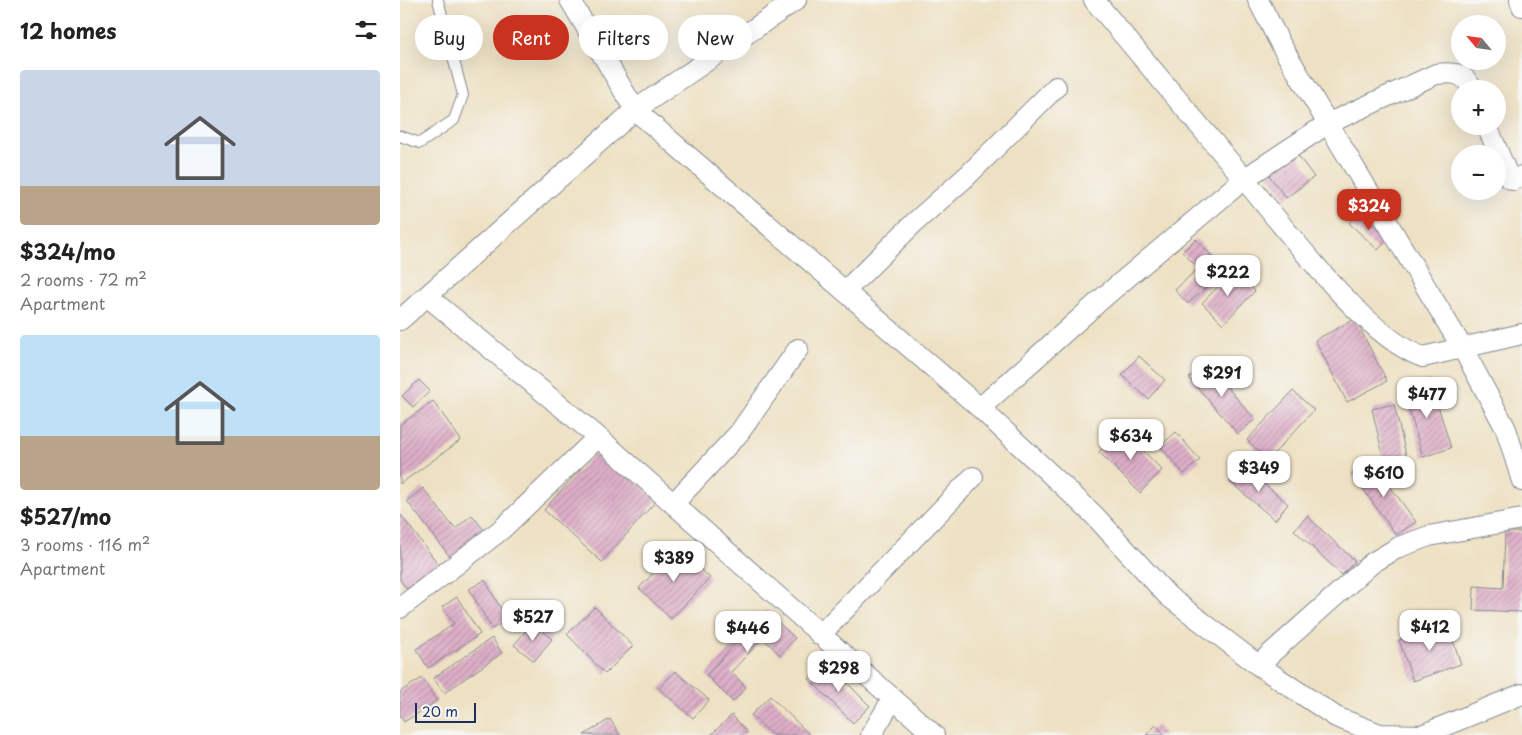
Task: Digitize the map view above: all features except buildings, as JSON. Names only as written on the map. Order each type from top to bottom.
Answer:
[{"type":"street","points":[[570,0],[635,110],[980,408],[1094,514],[1168,596],[1258,665],[1336,717],[1380,734],[1422,735],[1522,694]]},
{"type":"street","points":[[400,320],[428,297],[635,110],[796,0]]},
{"type":"street","points":[[1094,0],[1347,300],[1390,340],[1408,352],[1423,357],[1522,334]]},
{"type":"street","points":[[1258,0],[1281,45],[1327,124],[1463,348],[1514,427],[1522,481]]},
{"type":"street","points":[[1520,0],[1522,6]]},
{"type":"street","points":[[980,408],[1105,296],[1244,179],[1327,124],[1436,74],[1455,72],[1468,80]]},
{"type":"street","points":[[845,291],[915,222],[967,176],[1056,87]]},
{"type":"street","points":[[1491,135],[1509,178],[1513,180],[1522,176]]},
{"type":"street","points":[[428,297],[598,437],[892,700],[934,735]]},
{"type":"street","points":[[673,504],[739,433],[798,349]]},
{"type":"street","points":[[400,608],[502,529],[598,437]]},
{"type":"street","points":[[820,635],[973,477]]},
{"type":"street","points":[[1258,665],[1372,563],[1399,547],[1429,536],[1522,519]]},
{"type":"street","points":[[871,735],[892,700]]},
{"type":"lane","points":[[400,136],[420,143],[454,120],[463,95],[438,0]]}]
